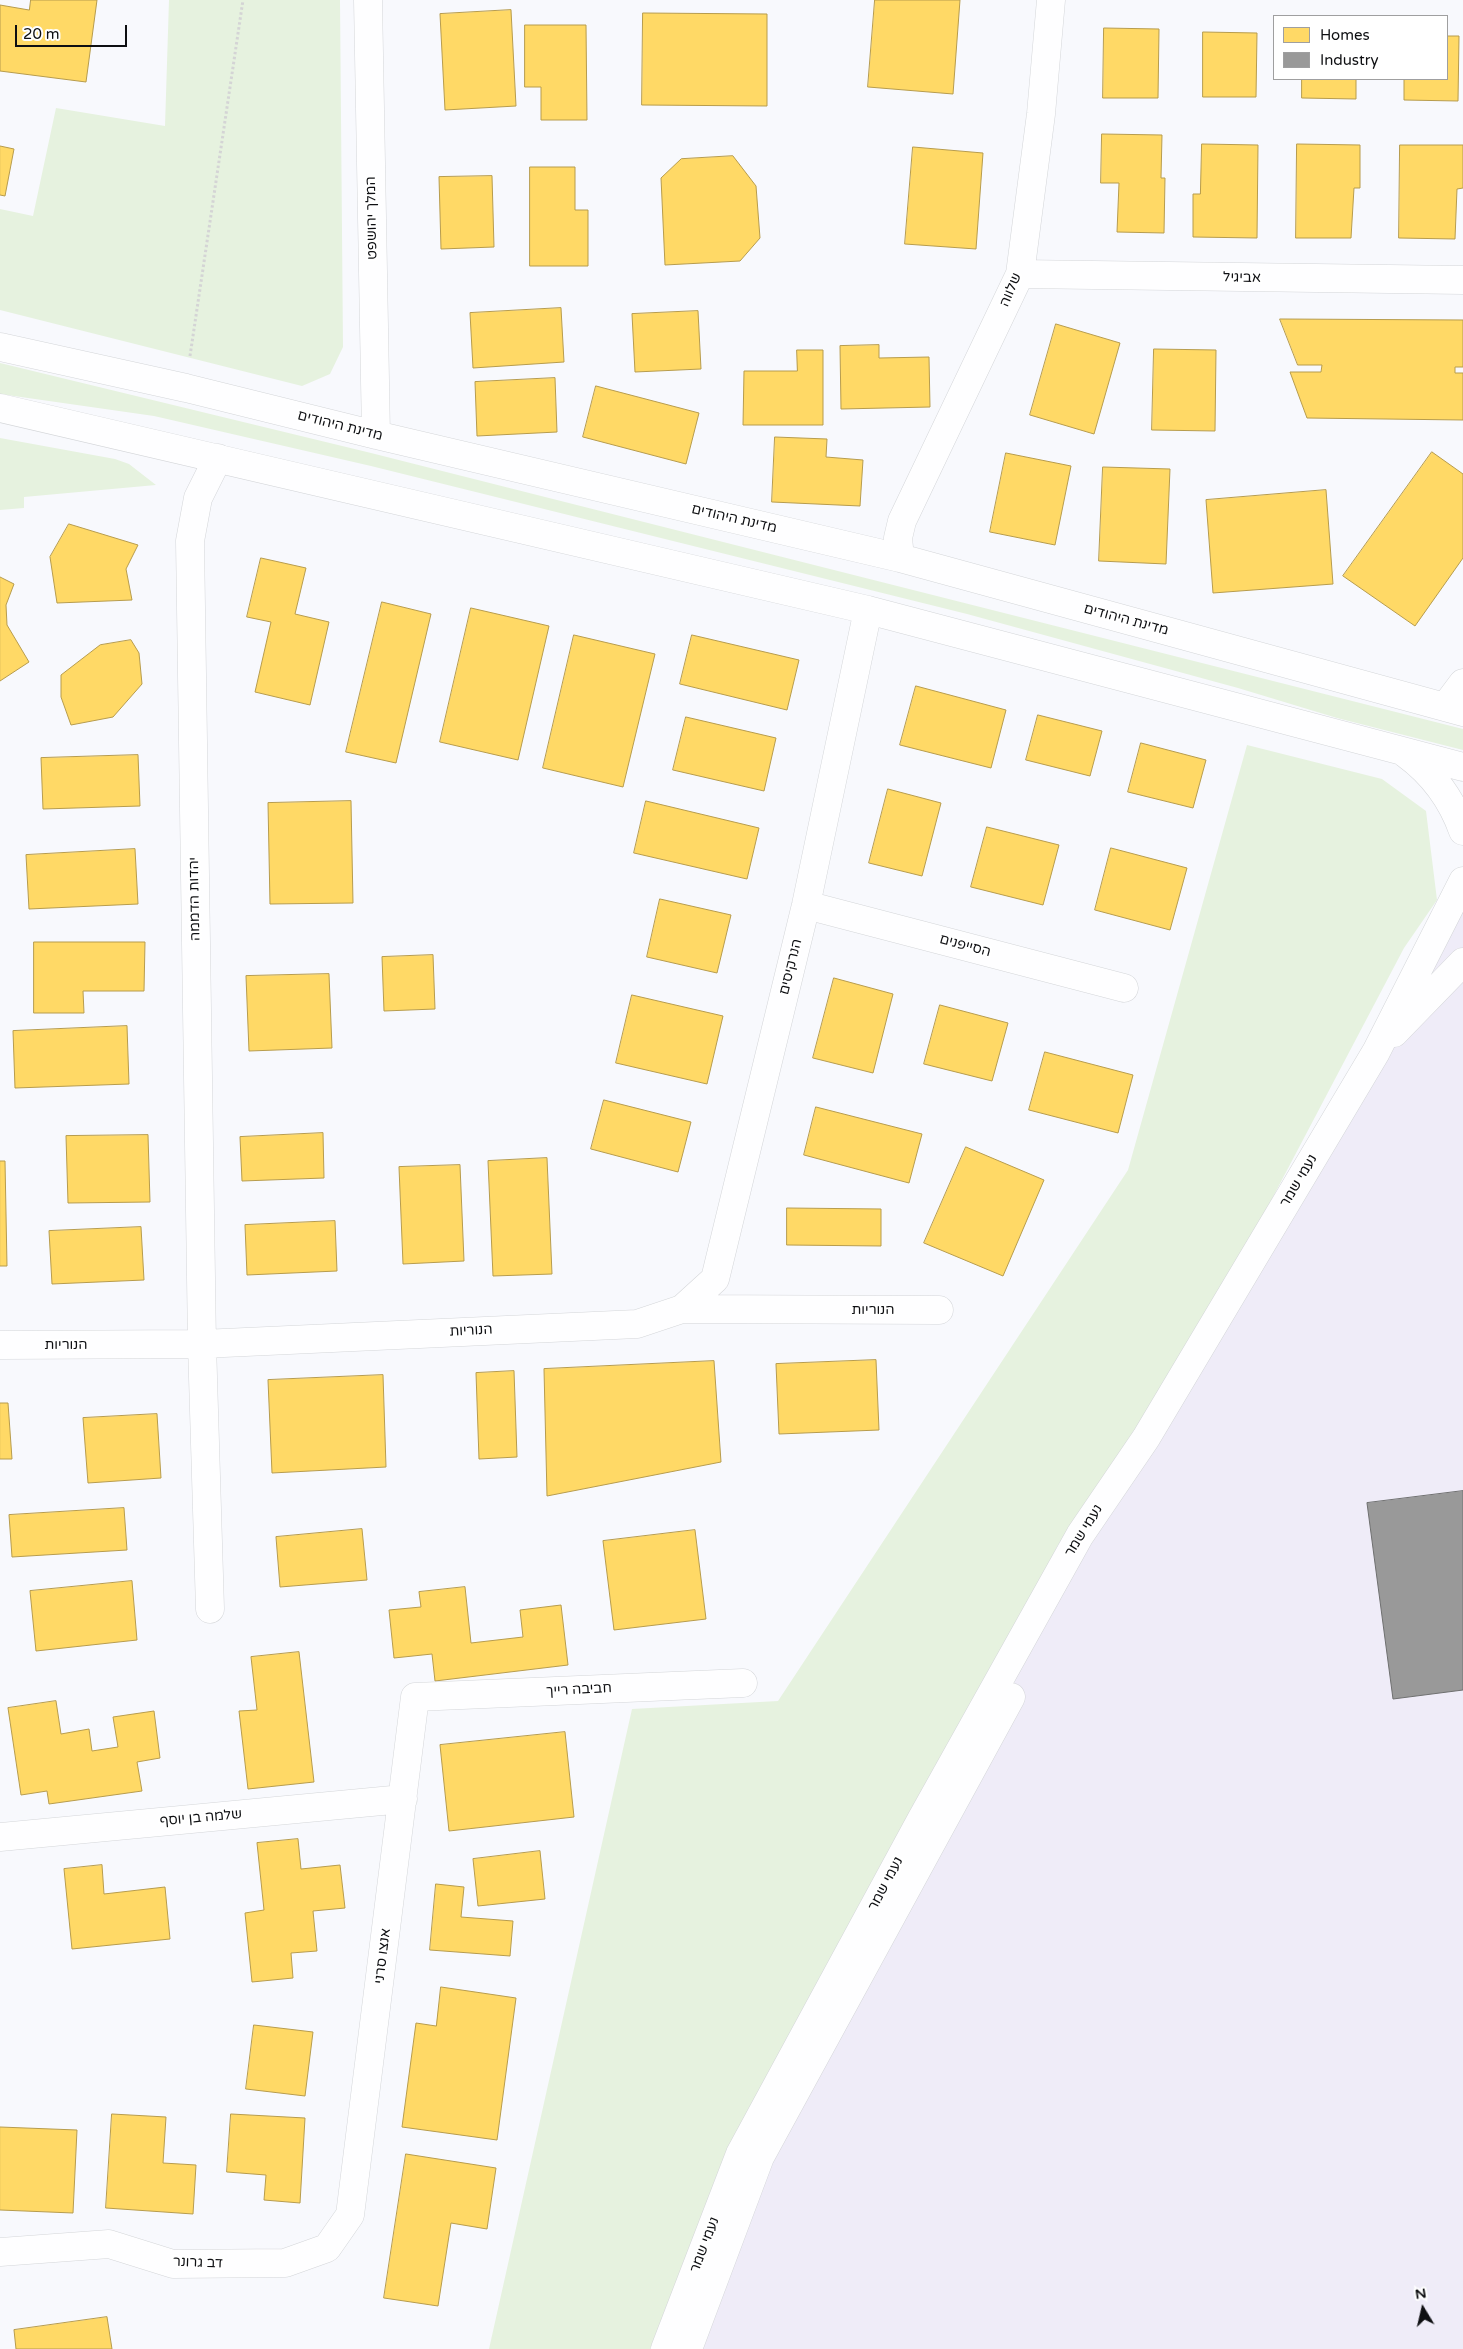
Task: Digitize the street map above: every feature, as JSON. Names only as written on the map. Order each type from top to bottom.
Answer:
[{"type":"street","name":"המלך יהושפט","points":[[368,0],[376,435]]},
{"type":"street","name":"שלווה","points":[[900,558],[898,538],[902,521],[1020,274],[1040,114],[1051,0]]},
{"type":"street","name":"אביגיל","points":[[1020,274],[1463,280]]},
{"type":"street","name":"מדינת היהודים","points":[[0,347],[186,388],[376,435],[900,558],[1454,709]]},
{"type":"street","points":[[0,408],[868,610],[1463,767]]},
{"type":"street","name":"יהדות הדממה","points":[[210,1609],[202,1344],[190,541],[198,498],[218,458]]},
{"type":"street","name":"הנרקיסים","points":[[682,1309],[715,1280],[806,905],[868,610]]},
{"type":"street","points":[[1454,709],[1463,683]]},
{"type":"street","points":[[1402,752],[1417,762],[1442,790],[1452,805],[1463,831]]},
{"type":"street","name":"נעמי שמר","points":[[665,2349],[740,2154],[926,1811],[1080,1535],[1146,1438],[1376,1052],[1463,880]]},
{"type":"street","name":"הסייפנים","points":[[806,905],[1124,988]]},
{"type":"street","name":"נעמי שמר","points":[[1376,1052],[1463,962]]},
{"type":"street","name":"הנוריות","points":[[0,1346],[202,1344],[637,1324],[682,1309],[939,1310]]},
{"type":"street","name":"נעמי שמר","points":[[688,2349],[760,2158],[1092,1548],[1146,1438]]},
{"type":"street","name":"חביבה רייך","points":[[415,1697],[742,1683]]},
{"type":"street","name":"אנצו סרני","points":[[350,2215],[415,1697]]},
{"type":"street","name":"שלמה בן יוסף","points":[[0,1837],[403,1799]]},
{"type":"street","name":"דב גרונר","points":[[0,2252],[109,2244],[173,2264],[285,2263],[327,2248],[350,2215]]},
{"type":"path","points":[[186,388],[243,0]]},
{"type":"shaded area","points":[[1463,881],[1463,2349],[665,2349],[740,2154]]},
{"type":"green space","points":[[169,0],[340,0],[343,347],[330,374],[302,386],[0,310],[0,209],[33,216],[56,108],[165,126]]},
{"type":"green space","points":[[0,363],[371,453],[1463,729],[1463,750],[1337,718],[1238,688],[967,614],[371,466],[154,416],[0,394]]},
{"type":"green space","points":[[0,438],[115,459],[129,464],[156,485],[24,497],[24,508],[0,510]]},
{"type":"green space","points":[[1247,745],[1382,779],[1426,811],[1437,900],[1404,948],[1146,1438],[1058,1545],[921,1816],[740,2145],[650,2349],[489,2349],[632,1709],[778,1701],[1128,1170]]},
{"type":"building: Homes","points":[[31,0],[97,0],[86,82],[0,71],[0,5],[29,10]]},
{"type":"building: Homes","points":[[875,0],[960,0],[953,94],[868,87]]},
{"type":"building: Homes","points":[[511,10],[516,106],[445,110],[440,14]]},
{"type":"building: Homes","points":[[643,13],[767,14],[767,106],[642,105]]},
{"type":"building: Homes","points":[[525,25],[586,25],[587,120],[541,120],[541,87],[525,87]]},
{"type":"building: Homes","points":[[1104,28],[1159,29],[1158,98],[1103,98]]},
{"type":"building: Homes","points":[[1203,32],[1257,33],[1256,97],[1203,97]]},
{"type":"building: Homes","points":[[1448,36],[1459,36],[1458,101],[1404,100],[1404,80],[1448,80]]},
{"type":"building: Homes","points":[[1302,80],[1356,80],[1356,99],[1302,98]]},
{"type":"building: Homes","points":[[1102,134],[1162,135],[1161,178],[1165,178],[1164,233],[1117,232],[1119,183],[1101,183]]},
{"type":"building: Homes","points":[[1202,144],[1258,145],[1257,238],[1193,237],[1193,194],[1200,194]]},
{"type":"building: Homes","points":[[1297,144],[1360,145],[1360,188],[1354,188],[1351,238],[1296,238]]},
{"type":"building: Homes","points":[[1400,145],[1463,145],[1463,188],[1457,189],[1455,239],[1399,238]]},
{"type":"building: Homes","points":[[0,146],[14,149],[5,196],[0,195]]},
{"type":"building: Homes","points":[[913,147],[983,153],[976,249],[905,244]]},
{"type":"building: Homes","points":[[733,156],[756,186],[760,238],[740,261],[665,265],[661,178],[681,159]]},
{"type":"building: Homes","points":[[530,167],[575,167],[575,210],[588,210],[588,266],[530,266]]},
{"type":"building: Homes","points":[[492,176],[494,247],[441,249],[439,177]]},
{"type":"building: Homes","points":[[561,308],[564,362],[473,368],[470,313]]},
{"type":"building: Homes","points":[[698,311],[701,369],[635,372],[632,314]]},
{"type":"building: Homes","points":[[1280,319],[1463,320],[1463,367],[1455,367],[1455,373],[1463,373],[1463,420],[1307,418],[1290,372],[1321,372],[1322,365],[1298,365]]},
{"type":"building: Homes","points":[[1056,324],[1120,343],[1094,434],[1030,415]]},
{"type":"building: Homes","points":[[879,345],[879,358],[929,357],[930,407],[841,409],[840,346]]},
{"type":"building: Homes","points":[[1154,349],[1216,350],[1215,431],[1152,430]]},
{"type":"building: Homes","points":[[797,350],[823,350],[823,425],[743,425],[744,371],[797,371]]},
{"type":"building: Homes","points":[[555,378],[557,432],[477,436],[475,382]]},
{"type":"building: Homes","points":[[596,386],[699,413],[686,464],[583,437]]},
{"type":"building: Homes","points":[[775,437],[827,439],[826,457],[863,460],[860,506],[772,502]]},
{"type":"building: Homes","points":[[1432,452],[1463,474],[1463,558],[1415,626],[1343,576]]},
{"type":"building: Homes","points":[[1006,453],[1071,466],[1055,545],[990,532]]},
{"type":"building: Homes","points":[[1103,467],[1170,469],[1166,564],[1099,561]]},
{"type":"building: Homes","points":[[1326,490],[1333,584],[1213,593],[1206,500]]},
{"type":"building: Homes","points":[[69,524],[138,545],[126,569],[132,600],[57,603],[50,557]]},
{"type":"building: Homes","points":[[261,558],[306,568],[295,614],[329,622],[310,705],[255,692],[271,622],[247,617]]},
{"type":"building: Homes","points":[[0,577],[14,584],[6,605],[7,625],[29,662],[0,681]]},
{"type":"building: Homes","points":[[382,602],[431,614],[396,763],[346,752]]},
{"type":"building: Homes","points":[[471,608],[549,626],[518,760],[440,742]]},
{"type":"building: Homes","points":[[574,635],[655,654],[623,787],[543,768]]},
{"type":"building: Homes","points":[[692,635],[799,660],[787,710],[680,684]]},
{"type":"building: Homes","points":[[131,640],[139,653],[142,684],[113,717],[71,725],[61,697],[61,675],[100,645]]},
{"type":"building: Homes","points":[[916,686],[1006,710],[991,768],[900,745]]},
{"type":"building: Homes","points":[[1038,715],[1102,731],[1090,776],[1026,760]]},
{"type":"building: Homes","points":[[686,717],[776,738],[764,791],[673,770]]},
{"type":"building: Homes","points":[[1141,743],[1206,760],[1193,808],[1128,792]]},
{"type":"building: Homes","points":[[138,755],[140,806],[43,809],[41,758]]},
{"type":"building: Homes","points":[[888,789],[941,803],[922,876],[869,863]]},
{"type":"building: Homes","points":[[351,801],[353,903],[270,904],[268,803]]},
{"type":"building: Homes","points":[[646,801],[759,828],[747,879],[634,853]]},
{"type":"building: Homes","points":[[987,827],[1059,845],[1043,905],[971,887]]},
{"type":"building: Homes","points":[[1111,848],[1187,868],[1170,930],[1095,910]]},
{"type":"building: Homes","points":[[135,849],[138,904],[29,909],[26,855]]},
{"type":"building: Homes","points":[[660,899],[731,915],[717,973],[647,957]]},
{"type":"building: Homes","points":[[34,942],[145,942],[144,991],[83,991],[84,1013],[34,1013]]},
{"type":"building: Homes","points":[[433,955],[435,1009],[384,1011],[382,957]]},
{"type":"building: Homes","points":[[329,974],[332,1048],[249,1051],[246,976]]},
{"type":"building: Homes","points":[[834,978],[893,994],[873,1073],[813,1058]]},
{"type":"building: Homes","points":[[632,995],[723,1016],[707,1084],[616,1063]]},
{"type":"building: Homes","points":[[940,1005],[1008,1023],[992,1081],[924,1064]]},
{"type":"building: Homes","points":[[127,1026],[129,1084],[15,1088],[13,1031]]},
{"type":"building: Homes","points":[[1045,1052],[1133,1075],[1118,1133],[1029,1110]]},
{"type":"building: Homes","points":[[604,1100],[691,1122],[678,1172],[591,1149]]},
{"type":"building: Homes","points":[[816,1107],[922,1134],[909,1183],[804,1155]]},
{"type":"building: Homes","points":[[323,1133],[324,1178],[242,1181],[240,1137]]},
{"type":"building: Homes","points":[[148,1135],[150,1202],[68,1203],[66,1136]]},
{"type":"building: Homes","points":[[966,1147],[1044,1180],[1003,1276],[924,1243]]},
{"type":"building: Homes","points":[[547,1158],[552,1274],[493,1276],[488,1161]]},
{"type":"building: Homes","points":[[0,1161],[5,1161],[7,1266],[0,1266]]},
{"type":"building: Homes","points":[[460,1165],[464,1261],[403,1264],[399,1167]]},
{"type":"building: Homes","points":[[787,1208],[881,1209],[881,1246],[787,1245]]},
{"type":"building: Homes","points":[[335,1221],[337,1271],[247,1275],[245,1225]]},
{"type":"building: Homes","points":[[141,1227],[144,1280],[52,1284],[49,1231]]},
{"type":"building: Homes","points":[[876,1360],[879,1430],[779,1434],[776,1364]]},
{"type":"building: Homes","points":[[714,1361],[721,1462],[547,1496],[544,1369]]},
{"type":"building: Homes","points":[[514,1371],[517,1457],[479,1459],[476,1373]]},
{"type":"building: Homes","points":[[383,1375],[386,1467],[272,1473],[268,1380]]},
{"type":"building: Homes","points":[[0,1403],[8,1403],[12,1459],[0,1459]]},
{"type":"building: Homes","points":[[157,1414],[161,1478],[88,1483],[83,1418]]},
{"type":"building: Homes","points":[[124,1508],[127,1550],[12,1557],[9,1515]]},
{"type":"building: Homes","points":[[362,1529],[367,1580],[280,1587],[276,1537]]},
{"type":"building: Homes","points":[[695,1530],[706,1619],[614,1630],[603,1541]]},
{"type":"building: Homes","points":[[132,1581],[137,1640],[36,1651],[30,1591]]},
{"type":"building: Homes","points":[[465,1587],[471,1643],[523,1637],[520,1610],[561,1605],[568,1665],[435,1681],[432,1654],[394,1658],[389,1610],[421,1607],[419,1592]]},
{"type":"building: Homes","points":[[299,1652],[314,1782],[248,1789],[239,1711],[257,1710],[251,1657]]},
{"type":"building: Homes","points":[[56,1701],[61,1734],[89,1729],[92,1751],[118,1747],[113,1717],[154,1711],[160,1758],[137,1762],[142,1791],[49,1804],[47,1791],[21,1795],[8,1708]]},
{"type":"building: Homes","points":[[565,1732],[574,1817],[449,1831],[440,1745]]},
{"type":"building: Homes","points":[[298,1839],[301,1869],[340,1865],[345,1908],[313,1911],[317,1951],[291,1953],[293,1978],[252,1982],[245,1913],[264,1910],[257,1843]]},
{"type":"building: Homes","points":[[540,1851],[545,1899],[478,1906],[473,1859]]},
{"type":"building: Homes","points":[[102,1865],[104,1894],[165,1887],[170,1939],[72,1949],[64,1869]]},
{"type":"building: Homes","points":[[436,1884],[464,1887],[461,1917],[513,1921],[510,1956],[430,1950]]},
{"type":"building: Homes","points":[[441,1987],[516,1998],[497,2140],[402,2127],[416,2023],[436,2026]]},
{"type":"building: Homes","points":[[254,2025],[313,2032],[305,2096],[246,2089]]},
{"type":"building: Homes","points":[[112,2114],[166,2117],[163,2163],[196,2165],[193,2214],[106,2208]]},
{"type":"building: Homes","points":[[231,2114],[305,2118],[300,2203],[264,2200],[266,2175],[227,2172]]},
{"type":"building: Homes","points":[[0,2127],[77,2130],[73,2213],[0,2210]]},
{"type":"building: Homes","points":[[406,2154],[496,2168],[487,2229],[451,2223],[438,2306],[384,2298]]},
{"type":"building: Homes","points":[[107,2317],[112,2349],[16,2349],[14,2330]]},
{"type":"building: Industry","points":[[1463,1491],[1463,1690],[1393,1699],[1367,1503]]}]
